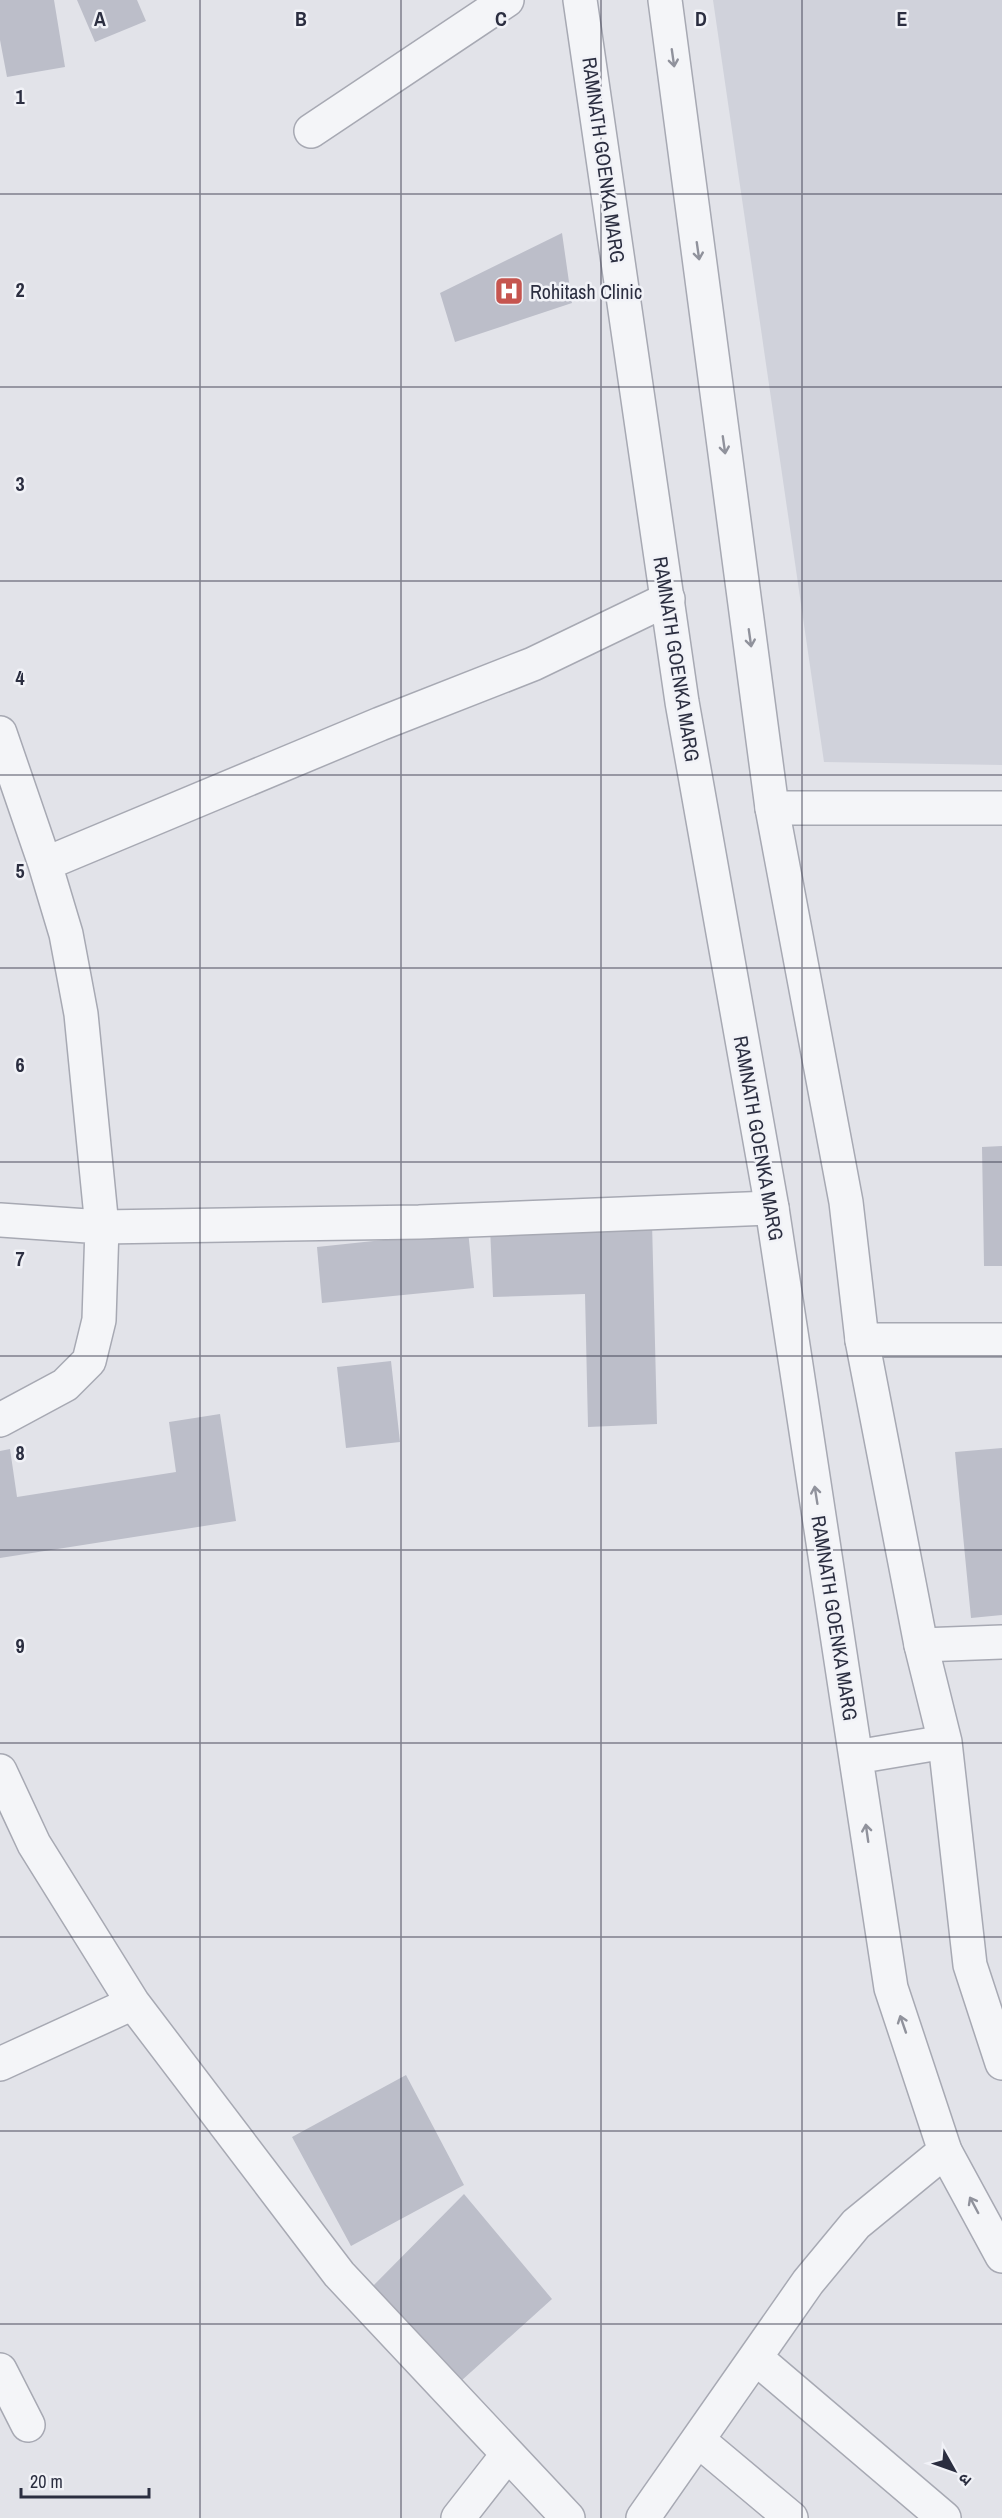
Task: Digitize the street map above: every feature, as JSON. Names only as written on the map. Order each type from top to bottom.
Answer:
[{"type":"street","points":[[311,131],[507,0]]},
{"type":"street","name":"RAMNATH GOENKA MARG","points":[[580,0],[682,702],[772,1208],[891,1988],[945,2151],[1002,2256]]},
{"type":"street","points":[[665,0],[772,808],[846,1202],[862,1340],[921,1645],[945,1742],[970,1965],[1002,2063]]},
{"type":"street","points":[[45,864],[380,724],[533,664],[668,599]]},
{"type":"street","points":[[0,733],[45,864],[66,934],[81,1014],[102,1227],[99,1320],[89,1360],[65,1385],[0,1420]]},
{"type":"street","points":[[772,808],[1002,808]]},
{"type":"street","points":[[0,1220],[102,1227],[419,1222],[772,1208]]},
{"type":"street","points":[[862,1340],[1002,1340]]},
{"type":"street","points":[[921,1645],[1002,1642]]},
{"type":"street","points":[[856,1757],[945,1742]]},
{"type":"street","points":[[0,1771],[34,1844],[133,2003],[339,2274],[568,2518]]},
{"type":"street","points":[[0,2064],[133,2003]]},
{"type":"street","points":[[643,2518],[808,2282],[856,2224],[945,2151]]},
{"type":"street","points":[[756,2358],[944,2518]]},
{"type":"street","points":[[0,2370],[28,2425]]},
{"type":"street","points":[[698,2440],[791,2518]]},
{"type":"street","points":[[458,2518],[508,2454]]},
{"type":"shaded area","points":[[713,0],[1002,0],[1002,765],[824,762]]},
{"type":"building","points":[[0,0],[54,0],[65,67],[7,77],[0,40]]},
{"type":"building","points":[[77,0],[137,0],[146,21],[95,42]]},
{"type":"building","points":[[562,233],[572,303],[455,342],[440,293]]},
{"type":"building","points":[[1002,1146],[1002,1266],[984,1266],[982,1147]]},
{"type":"building","points":[[652,1222],[657,1424],[588,1427],[585,1294],[493,1297],[490,1227]]},
{"type":"building","points":[[468,1231],[474,1288],[322,1303],[317,1247]]},
{"type":"building","points":[[391,1361],[400,1442],[346,1448],[337,1367]]},
{"type":"building","points":[[220,1414],[236,1521],[0,1558],[0,1451],[10,1449],[17,1497],[176,1472],[169,1422]]},
{"type":"building","points":[[1002,1448],[1002,1615],[971,1618],[955,1452]]},
{"type":"building","points":[[406,2075],[464,2185],[351,2246],[292,2137]]},
{"type":"building","points":[[464,2194],[552,2299],[461,2381],[370,2289]]},
{"type":"place","name":"Rohitash Clinic","points":[[509,291]]}]
